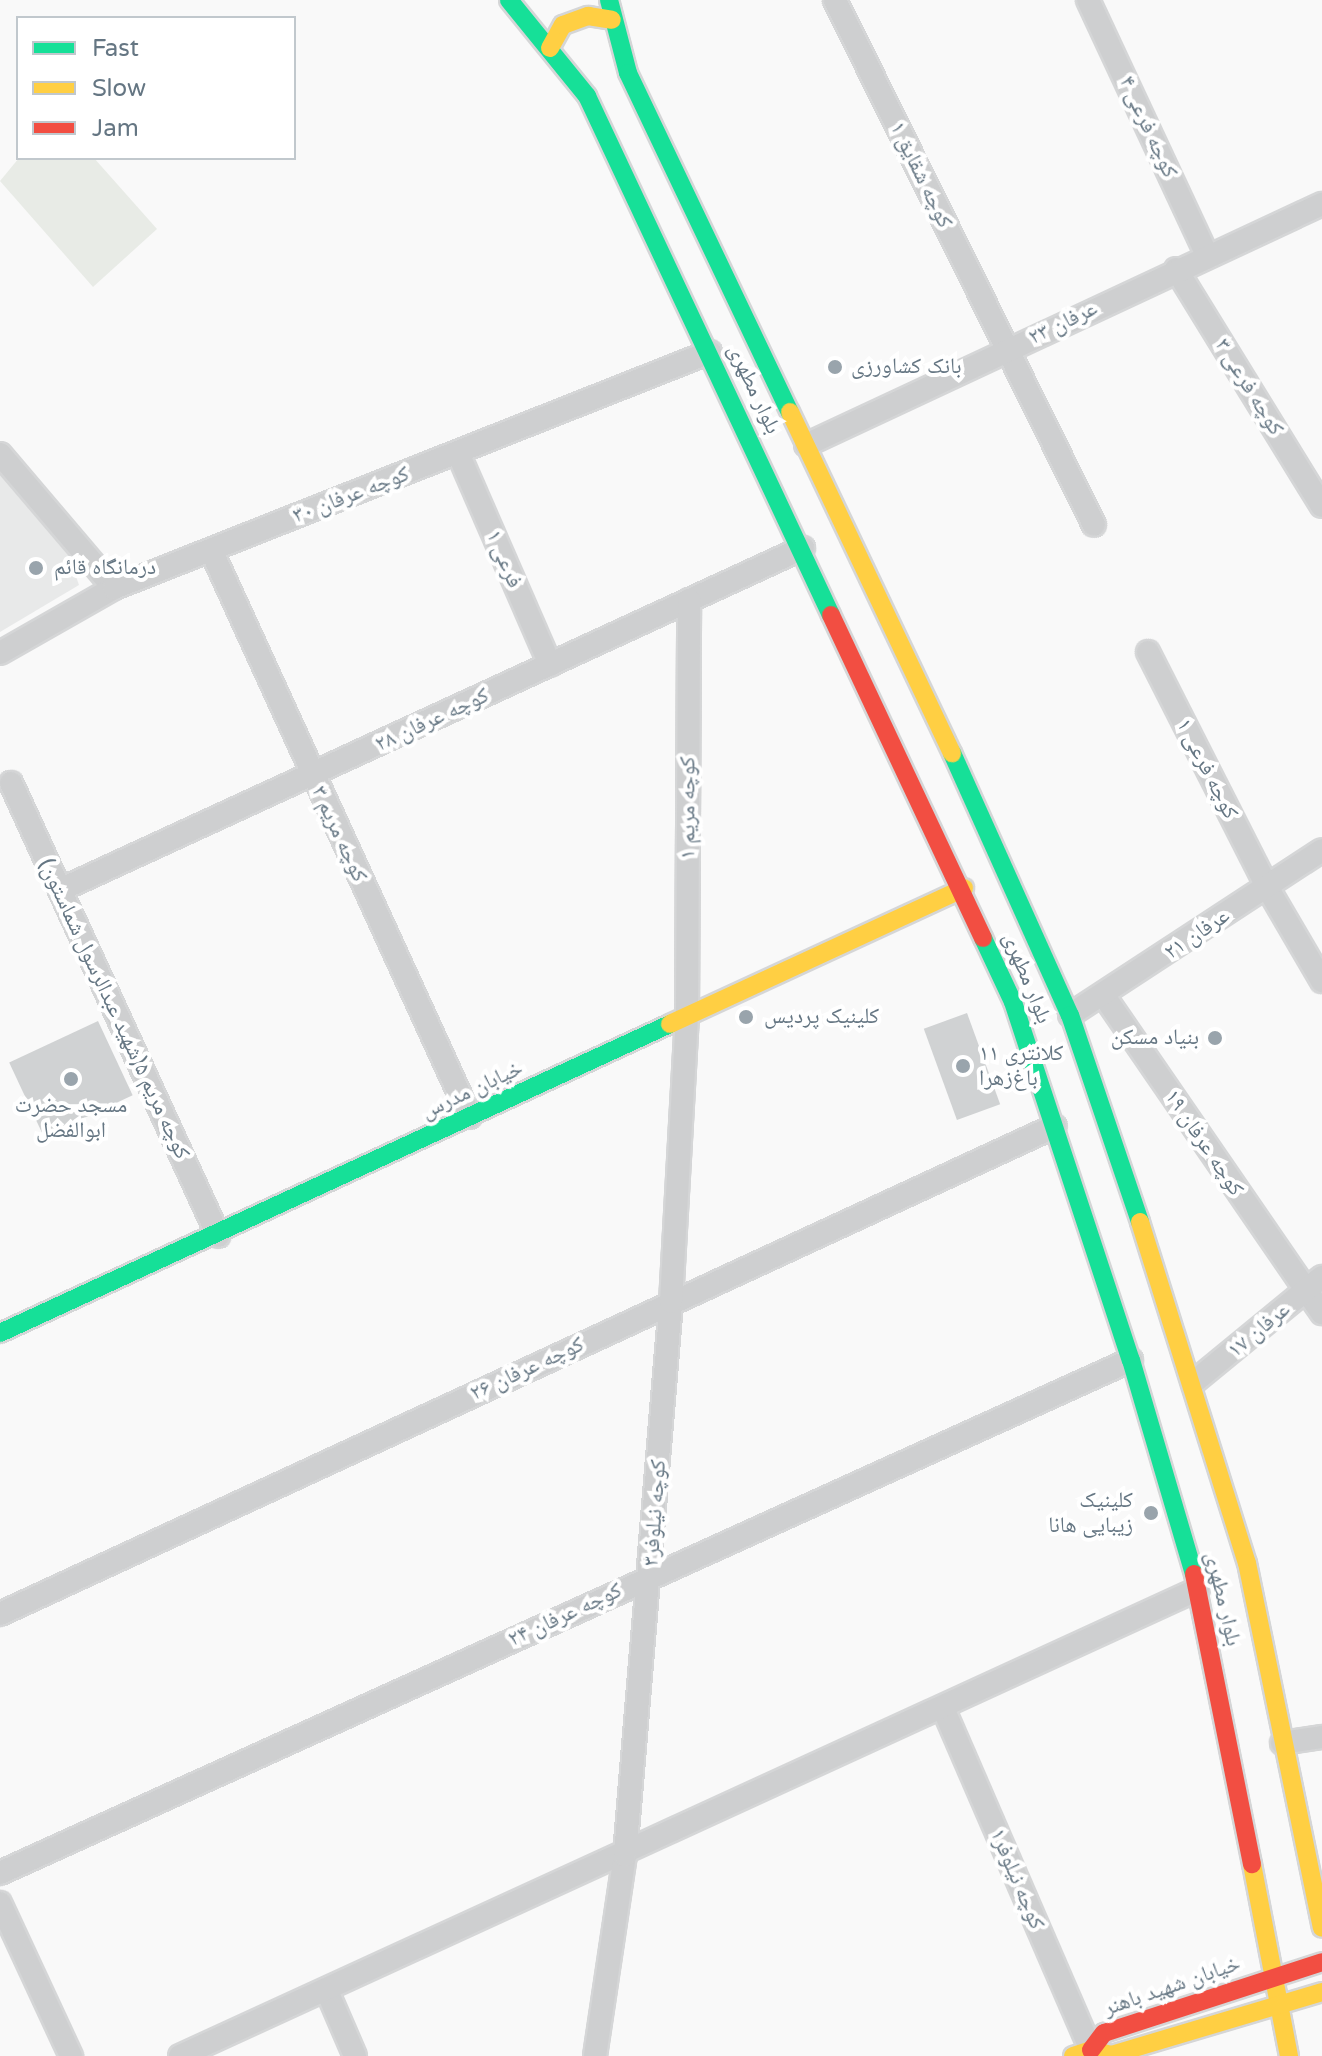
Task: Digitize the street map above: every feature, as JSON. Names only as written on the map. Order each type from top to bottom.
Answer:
[{"type":"main road","name":"بلوار مطهری","points":[[509,0],[587,96],[964,888],[1013,1002],[1131,1360],[1198,1589],[1289,2056]]},
{"type":"main road","name":"بلوار مطهری","points":[[609,0],[628,73],[806,445],[1070,1015],[1194,1382],[1247,1563],[1322,1927]]},
{"type":"main road","points":[[550,48],[563,25],[588,16],[612,20]]},
{"type":"main road","name":"خیابان مدرس","points":[[0,1332],[218,1236],[964,888]]},
{"type":"main road","name":"خیابان شهید باهنر","points":[[1082,2053],[1104,2033],[1322,1962]]},
{"type":"main road","name":"خیابان شهید باهنر","points":[[1082,2053],[1111,2055],[1322,1992]]},
{"type":"street","name":"کوچه شقایق ۱","points":[[835,0],[1007,350]]},
{"type":"street","name":"کوچه فرعی ۴","points":[[1088,0],[1207,255]]},
{"type":"street","name":"عرفان ۲۳","points":[[806,445],[1176,269],[1322,204]]},
{"type":"street","name":"کوچه فرعی ۳","points":[[1176,269],[1322,506]]},
{"type":"street","points":[[1007,350],[1094,525]]},
{"type":"street","name":"کوچه عرفان ۳۰","points":[[0,653],[114,588],[710,352]]},
{"type":"street","name":"فرعی ۱","points":[[458,453],[550,665]]},
{"type":"street","points":[[0,454],[114,588]]},
{"type":"street","name":"کوچه عرفان ۲۸","points":[[60,890],[803,548]]},
{"type":"street","name":"کوچه مریم ۳","points":[[211,550],[470,1117]]},
{"type":"street","name":"کوچه مریم ۱","points":[[687,1016],[689,600]]},
{"type":"street","name":"کوچه فرعی ۱","points":[[1148,652],[1267,887],[1322,981]]},
{"type":"street","name":"کوچه مریم ۵(شهید عبدالرسول شماستون)","points":[[11,783],[218,1236]]},
{"type":"street","name":"عرفان ۲۱","points":[[1070,1015],[1104,996],[1322,850]]},
{"type":"street","name":"کوچه عرفان ۱۹","points":[[1104,996],[1313,1284],[1322,1313]]},
{"type":"street","name":"کوچه نیلوفر۳","points":[[595,2056],[625,1855],[651,1576],[687,1016]]},
{"type":"street","name":"کوچه عرفان ۲۶","points":[[0,1614],[1055,1126]]},
{"type":"street","name":"عرفان ۱۷","points":[[1194,1382],[1313,1284]]},
{"type":"street","name":"کوچه عرفان ۲۴","points":[[0,1873],[1131,1360]]},
{"type":"street","points":[[180,2056],[625,1855],[1198,1589]]},
{"type":"street","name":"کوچه نیلوفر۱","points":[[943,1708],[1082,2053]]},
{"type":"street","points":[[1282,1743],[1322,1737]]},
{"type":"street","points":[[0,1903],[71,2056]]},
{"type":"street","points":[[327,1991],[355,2056]]},
{"type":"shaded area","points":[[17,160],[96,160],[157,229],[93,287],[0,181]]},
{"type":"shaded area","name":"درمانگاه قائم","points":[[0,473],[67,551],[79,585],[0,632]]},
{"type":"building","name":"کلانتری ۱۱ باغ‌زهرا","points":[[967,1013],[1000,1104],[957,1120],[924,1029]]},
{"type":"building","name":"مسجد حضرت ابوالفضل","points":[[98,1021],[133,1095],[44,1137],[9,1062]]},
{"type":"traffic: fast","points":[[509,0],[587,96],[831,615]]},
{"type":"traffic: fast","points":[[609,0],[628,73],[790,412]]},
{"type":"traffic: fast","points":[[952,753],[1070,1015],[1140,1222]]},
{"type":"traffic: fast","points":[[983,938],[1013,1002],[1131,1360],[1194,1574]]},
{"type":"traffic: fast","points":[[0,1333],[670,1024]]},
{"type":"traffic: slow","points":[[550,48],[563,25],[588,16],[612,20]]},
{"type":"traffic: slow","points":[[790,412],[952,753]]},
{"type":"traffic: slow","points":[[670,1024],[964,888]]},
{"type":"traffic: slow","points":[[1140,1222],[1247,1563],[1322,1927]]},
{"type":"traffic: slow","points":[[1252,1864],[1289,2056]]},
{"type":"traffic: slow","points":[[1073,2056],[1091,2050],[1111,2055],[1322,1992]]},
{"type":"traffic: jam","points":[[831,615],[983,938]]},
{"type":"traffic: jam","points":[[1194,1574],[1252,1864]]},
{"type":"traffic: jam","points":[[1091,2050],[1104,2033],[1322,1962]]},
{"type":"place","name":"بانک کشاورزی","points":[[835,367]]},
{"type":"place","name":"درمانگاه قائم","points":[[36,568]]},
{"type":"place","name":"کلینیک پردیس","points":[[746,1017]]},
{"type":"place","name":"بنیاد مسکن","points":[[1215,1038]]},
{"type":"place","name":"کلانتری ۱۱ باغ‌زهرا","points":[[963,1066]]},
{"type":"place","name":"مسجد حضرت ابوالفضل","points":[[71,1079]]},
{"type":"place","name":"کلینیک زیبایی هانا","points":[[1151,1513]]}]
